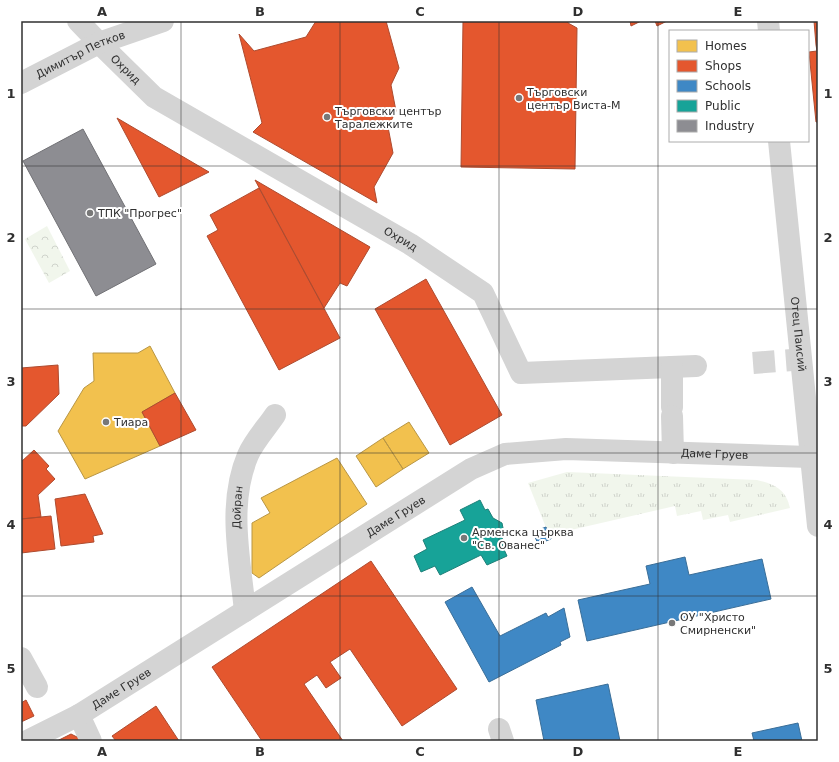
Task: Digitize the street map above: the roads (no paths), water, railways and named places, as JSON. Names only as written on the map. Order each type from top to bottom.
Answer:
[{"type":"street","points":[[78,21],[99,44]]},
{"type":"street","name":"Димитър Петков","points":[[21,83],[99,44],[163,21]]},
{"type":"street","name":"Охрид","points":[[99,44],[154,97],[410,244],[483,294],[521,373],[696,366]]},
{"type":"street","name":"Отец Паисий","points":[[779,142],[818,526]]},
{"type":"street","points":[[672,367],[673,452]]},
{"type":"street","name":"Дойран","points":[[245,611],[236,519],[239,480],[248,454],[275,414]]},
{"type":"street","name":"Даме Груев","points":[[27,741],[79,715],[471,469],[505,454],[566,449],[810,457]]},
{"type":"street","points":[[21,658],[37,687]]},
{"type":"street","points":[[79,715],[91,741]]},
{"type":"tunnel","points":[[753,363],[818,358]]},
{"type":"place","name":"Търговски център Виста-М","points":[[519,98]]},
{"type":"place","name":"Търговски център Таралежките","points":[[327,117]]},
{"type":"place","name":"ТПК \"Прогрес\"","points":[[90,213]]},
{"type":"place","name":"Тиара","points":[[106,422]]},
{"type":"place","name":"Арменска църква \"Св. Ованес\"","points":[[464,538]]},
{"type":"place","name":"ОУ \"Христо Смирненски\"","points":[[672,623]]}]
